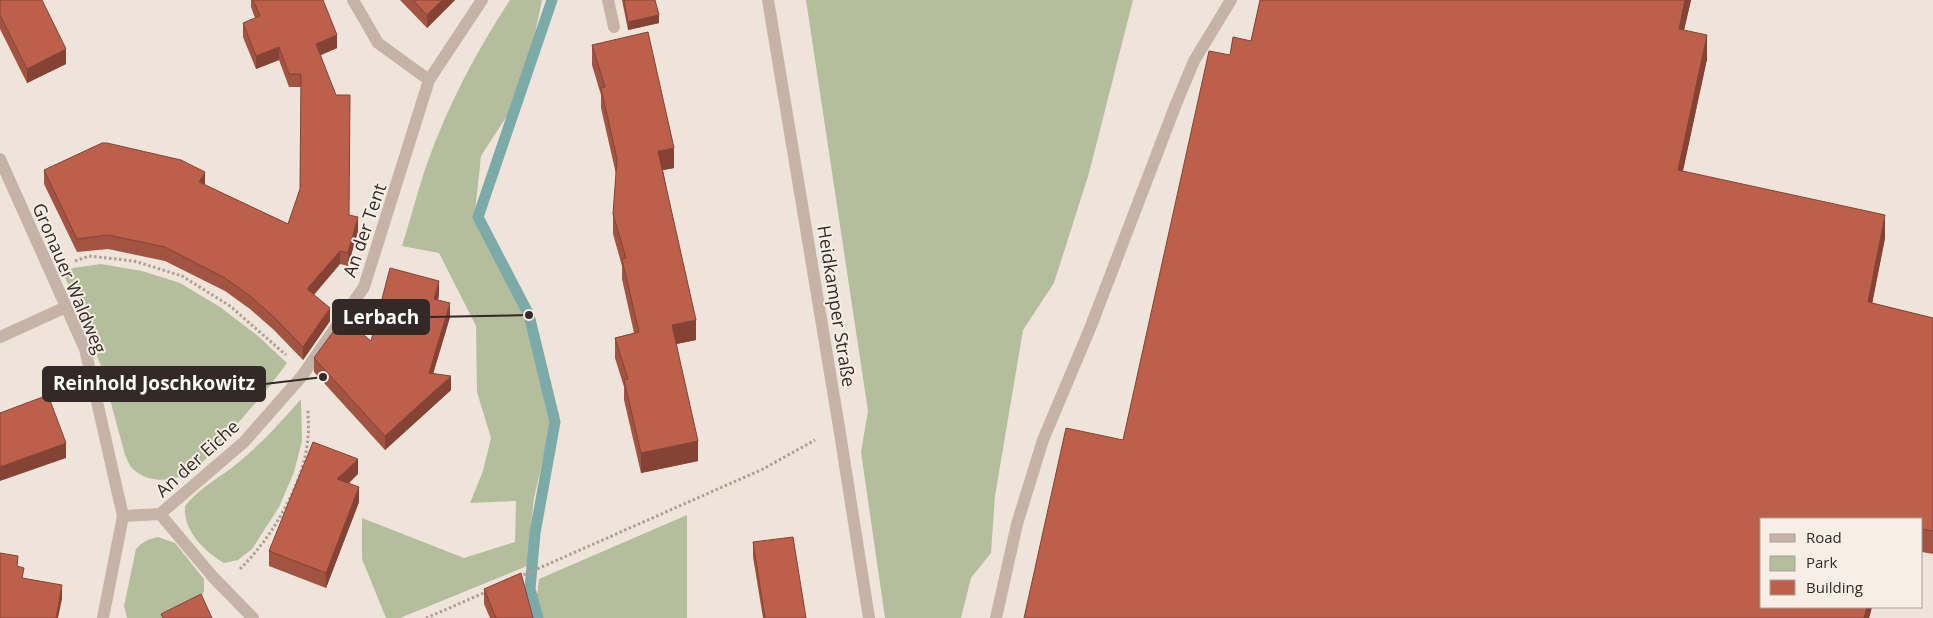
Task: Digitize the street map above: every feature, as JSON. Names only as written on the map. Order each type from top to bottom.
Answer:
[{"type":"street","points":[[353,0],[378,43],[429,80]]},
{"type":"street","name":"An der Tent","points":[[302,376],[364,288],[429,80],[482,0]]},
{"type":"street","points":[[608,0],[614,27]]},
{"type":"street","name":"Heidkamper Straße","points":[[768,0],[869,618]]},
{"type":"street","points":[[996,618],[1017,524],[1044,440],[1091,326],[1194,61],[1231,0]]},
{"type":"street","name":"Gronauer Waldweg","points":[[0,159],[85,349],[123,516],[103,618]]},
{"type":"street","points":[[0,337],[66,307]]},
{"type":"street","name":"An der Eiche","points":[[123,516],[160,514],[244,442],[302,376]]},
{"type":"street","points":[[160,514],[213,576],[253,618]]},
{"type":"path","points":[[50,270],[89,256],[134,261],[182,276],[230,306],[292,360],[302,376],[308,397],[308,438],[299,475],[279,520],[255,554],[237,571],[213,576]]},
{"type":"path","points":[[512,580],[763,469],[839,427]]},
{"type":"path","points":[[426,618],[488,590]]},
{"type":"green space","points":[[510,0],[542,0],[523,91],[481,156],[474,221],[518,293],[551,424],[534,498],[527,566],[400,618],[386,618],[362,559],[362,518],[464,558],[515,542],[516,501],[470,503],[483,471],[491,438],[477,392],[476,326],[439,253],[402,246],[424,172],[445,119],[475,58]]},
{"type":"green space","points":[[806,0],[1133,0],[1089,173],[1054,283],[1023,330],[995,496],[991,553],[971,578],[961,618],[885,618],[861,452],[868,411]]},
{"type":"green space","points":[[101,264],[142,271],[180,283],[220,307],[258,336],[287,363],[256,403],[210,454],[197,467],[180,477],[166,480],[151,479],[132,468],[125,455],[101,366],[63,272],[73,268]]},
{"type":"green space","points":[[301,399],[302,441],[294,472],[279,507],[252,549],[238,560],[224,563],[209,553],[191,532],[187,524],[185,506],[210,483],[255,448]]},
{"type":"green space","points":[[687,515],[687,618],[539,618],[536,604],[539,579]]},
{"type":"green space","points":[[158,537],[175,543],[204,579],[204,591],[202,596],[164,618],[127,618],[124,606],[136,549],[146,541]]},
{"type":"building","points":[[0,0],[42,0],[66,49],[27,69],[0,15]]},
{"type":"building","points":[[253,0],[323,0],[337,35],[316,44],[336,95],[350,95],[349,215],[358,217],[348,253],[340,251],[307,289],[330,308],[303,347],[274,317],[250,296],[225,278],[165,247],[108,235],[77,239],[44,170],[102,143],[107,143],[181,160],[205,172],[199,182],[288,224],[300,189],[301,74],[289,74],[279,47],[256,56],[243,23],[260,16]]},
{"type":"building","points":[[413,0],[442,0],[427,15]]},
{"type":"building","points":[[624,0],[655,0],[659,15],[628,22]]},
{"type":"building","points":[[1260,0],[1685,0],[1679,29],[1707,35],[1678,170],[1885,215],[1868,302],[1933,318],[1933,531],[1923,529],[1923,518],[1760,518],[1760,608],[1867,608],[1864,618],[1024,618],[1066,428],[1123,440],[1209,51],[1230,55],[1233,37],[1251,41]]},
{"type":"building","points":[[648,32],[674,148],[658,151],[696,320],[672,325],[698,441],[641,453],[624,380],[628,379],[615,338],[639,332],[622,259],[626,258],[613,214],[617,159],[601,88],[605,87],[592,45]]},
{"type":"building","points":[[390,268],[439,281],[434,299],[450,303],[429,373],[451,376],[385,436],[314,358],[343,318],[371,341]]},
{"type":"building","points":[[48,395],[66,443],[0,467],[0,413]]},
{"type":"building","points":[[313,442],[358,459],[337,479],[359,487],[326,573],[269,551]]},
{"type":"building","points":[[793,537],[806,618],[765,618],[753,542]]},
{"type":"building","points":[[0,553],[18,556],[17,566],[24,568],[22,578],[62,585],[56,618],[0,618]]},
{"type":"building","points":[[521,573],[533,618],[496,618],[484,589]]},
{"type":"building","points":[[201,594],[212,618],[163,618],[161,614]]},
{"type":"waterway","points":[[538,618],[530,589],[535,533],[555,422],[529,315],[478,217],[552,0]]},
{"type":"place","name":"Lerbach","points":[[529,315]]},
{"type":"place","name":"Reinhold Joschkowitz","points":[[323,377]]}]
